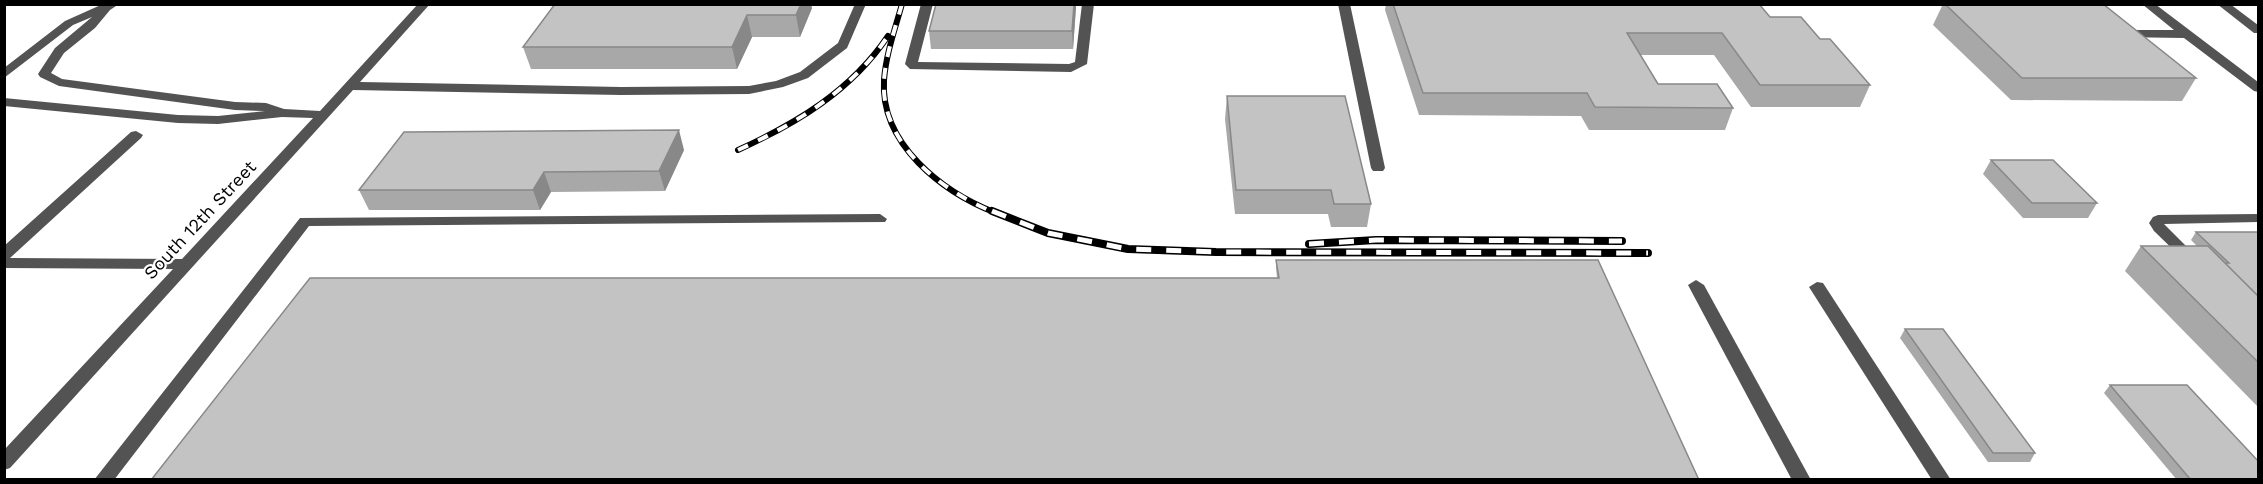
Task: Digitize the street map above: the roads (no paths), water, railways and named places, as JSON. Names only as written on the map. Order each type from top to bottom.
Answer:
[{"type":"street","name":"South 12th Street","points":[[8,455],[425,4]]},
{"type":"street","points":[[350,86],[621,91],[749,90],[779,84],[804,75],[843,45],[861,4]]},
{"type":"street","points":[[927,4],[911,64],[914,66],[1071,68],[1082,64],[1088,4]]},
{"type":"street","points":[[1344,4],[1377,168]]},
{"type":"street","points":[[2147,4],[2259,88]]},
{"type":"street","points":[[2222,4],[2259,30]]},
{"type":"street","points":[[4,74],[69,23],[110,7]]},
{"type":"street","points":[[110,7],[91,26],[59,51],[44,74],[59,82],[235,106],[266,107],[282,114]]},
{"type":"street","points":[[2118,34],[2186,34]]},
{"type":"street","points":[[4,102],[178,119],[218,120],[282,114],[323,115]]},
{"type":"street","points":[[4,255],[136,135]]},
{"type":"street","points":[[2201,269],[2159,228],[2156,223],[2158,220],[2259,218]]},
{"type":"street","points":[[103,480],[306,221],[880,219]]},
{"type":"street","points":[[4,263],[187,264]]},
{"type":"street","points":[[1696,285],[1802,480]]},
{"type":"street","points":[[1816,287],[1942,480]]},
{"type":"railway","points":[[902,4],[889,51],[884,80],[885,103],[892,125],[903,145],[936,179],[976,204],[996,213]]},
{"type":"railway","points":[[738,150],[781,129],[821,104],[857,73],[888,36]]},
{"type":"railway","points":[[992,211],[1048,233],[1128,249],[1216,252],[1648,253]]},
{"type":"railway","points":[[1309,244],[1376,240],[1622,241]]}]
